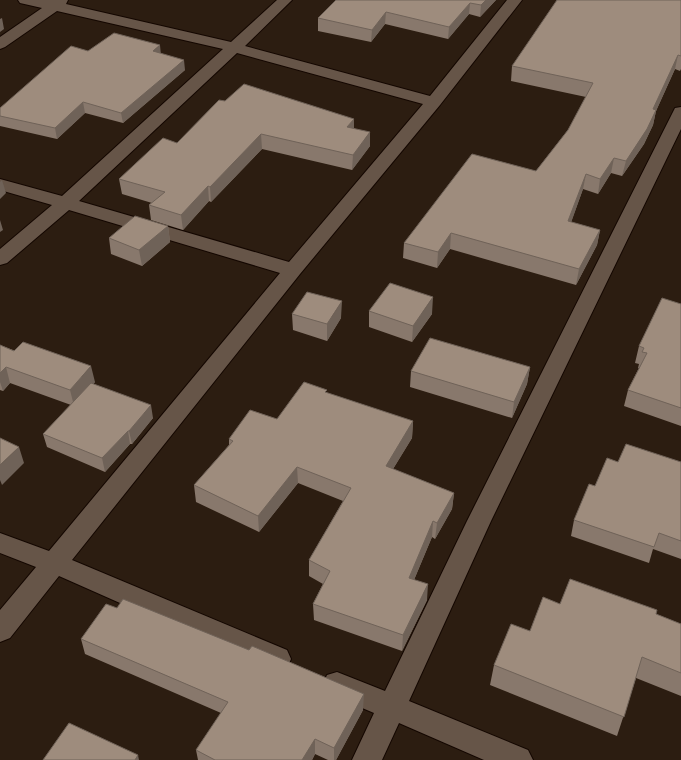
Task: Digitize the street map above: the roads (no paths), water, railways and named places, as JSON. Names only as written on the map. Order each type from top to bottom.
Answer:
[{"type":"street","points":[[25,0],[59,3],[232,47],[434,102]]},
{"type":"street","points":[[0,259],[65,204],[232,47],[285,0]]},
{"type":"street","points":[[0,630],[293,270],[434,102],[515,0]]},
{"type":"street","points":[[0,44],[59,3]]},
{"type":"street","points":[[367,760],[479,521],[681,112]]},
{"type":"street","points":[[0,184],[293,270]]},
{"type":"street","points":[[0,542],[54,563],[518,760]]}]
